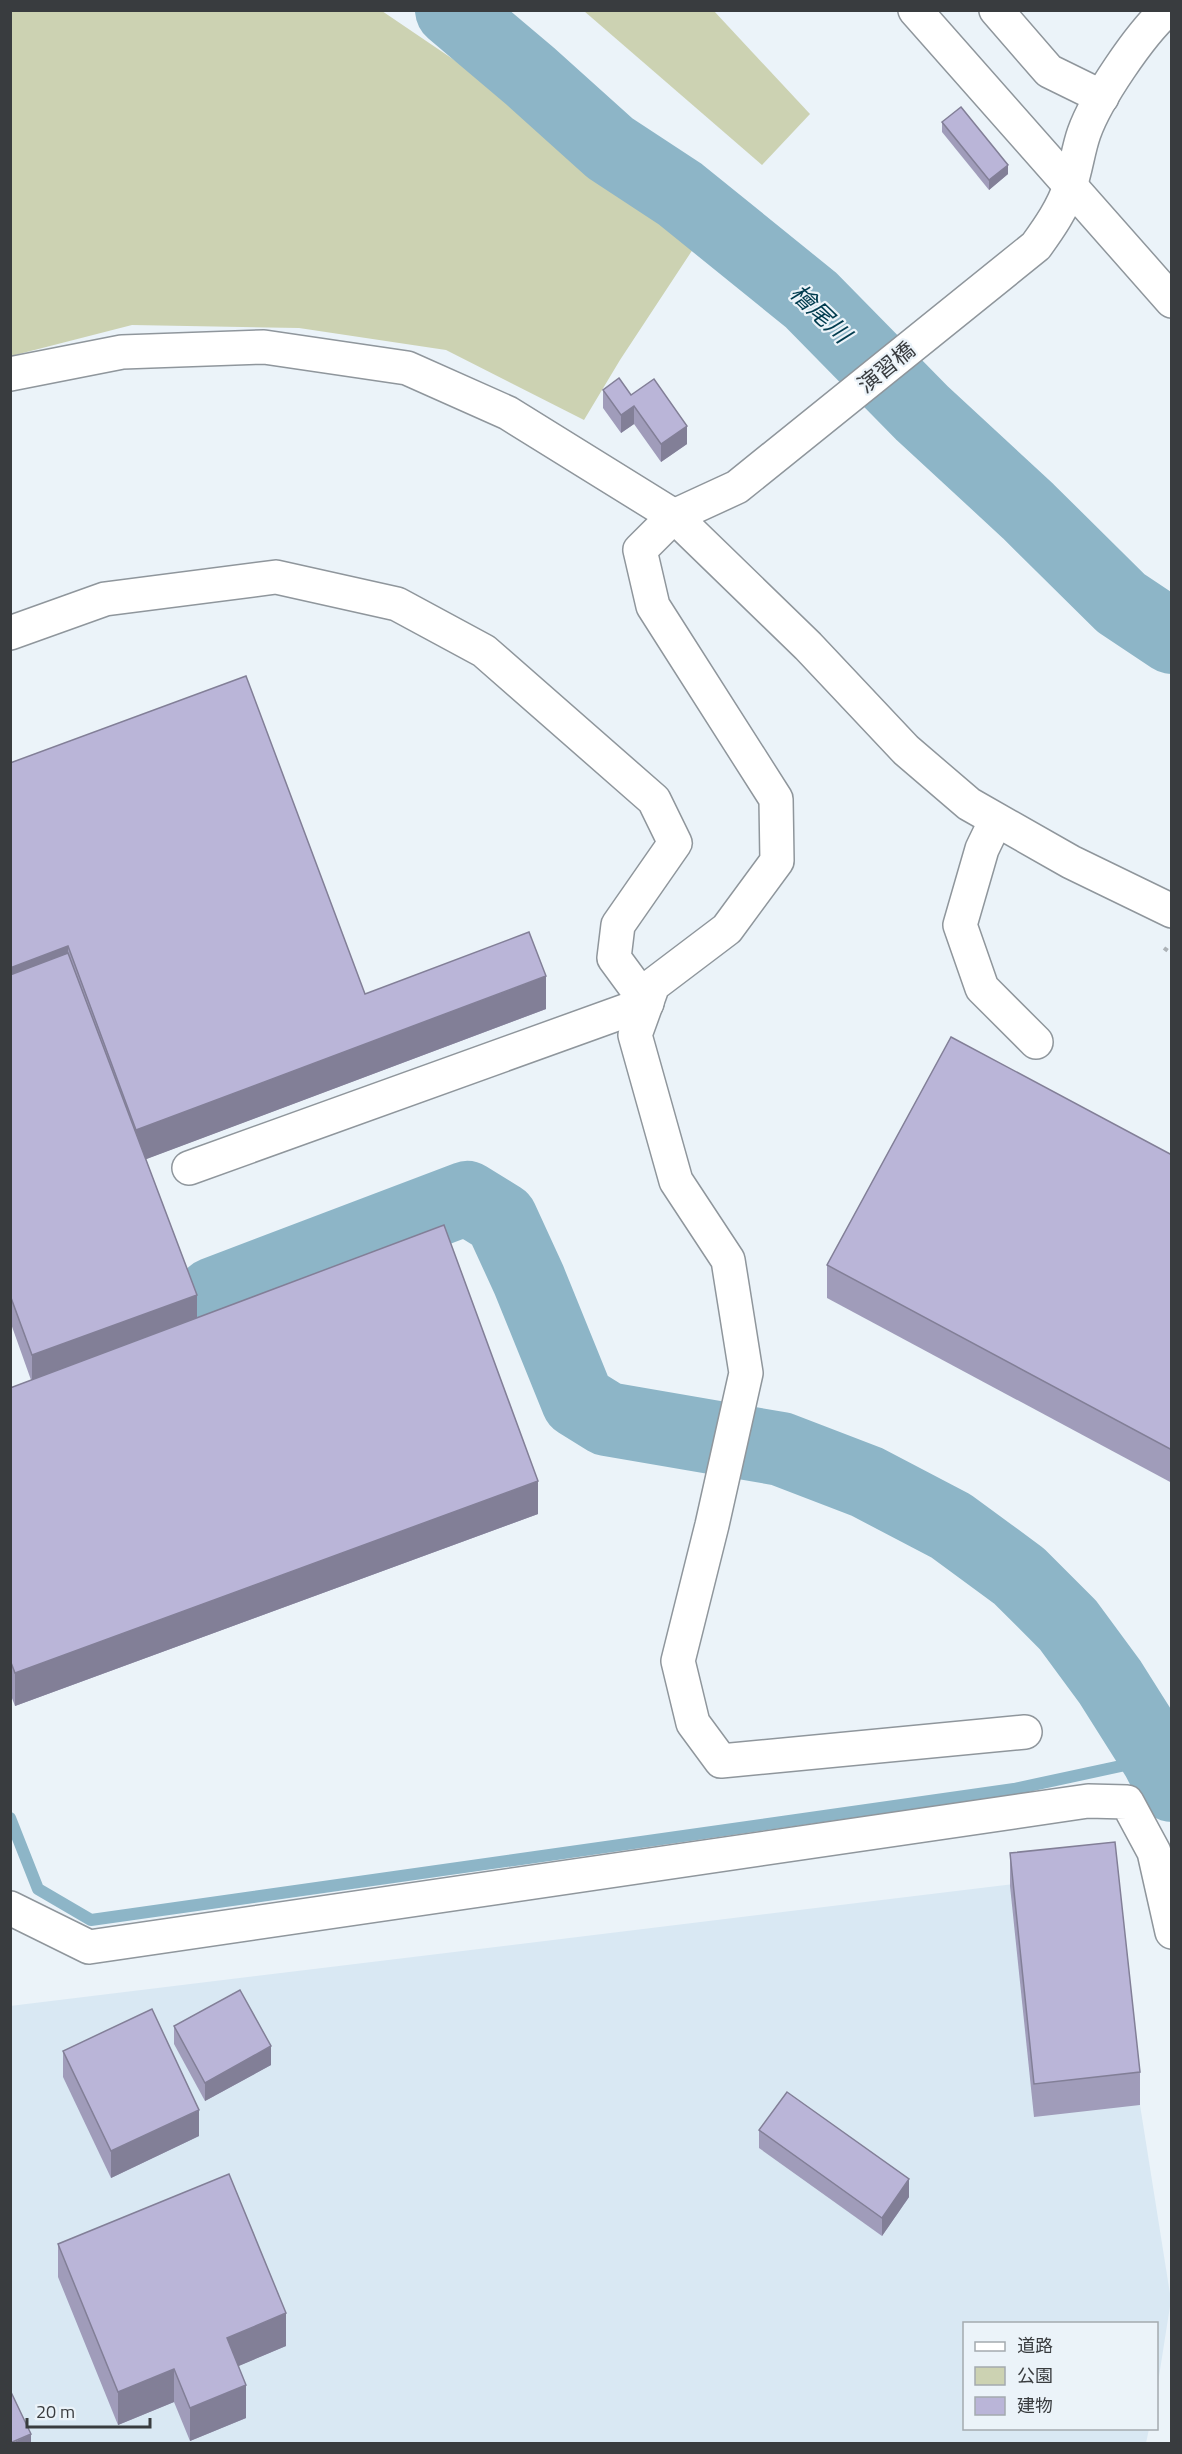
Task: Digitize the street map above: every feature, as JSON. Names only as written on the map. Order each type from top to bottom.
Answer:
[{"type":"street","points":[[915,10],[1172,301]]},
{"type":"street","points":[[996,10],[1049,70],[1102,97]]},
{"type":"street","name":"演習橋","points":[[674,516],[737,487],[1036,246],[1050,227],[1070,187],[1084,131],[1102,97],[1151,25],[1167,10]]},
{"type":"street","points":[[10,401],[24,372],[122,352],[264,347],[406,368],[508,413],[674,516],[808,646],[906,750],[969,804],[1071,862],[1172,911]]},
{"type":"street","points":[[674,516],[640,550],[653,606],[776,800],[777,861],[727,929],[653,985],[635,1035],[676,1181],[728,1260],[746,1373],[712,1525],[678,1660],[693,1723],[721,1761],[1025,1732]]},
{"type":"street","points":[[10,633],[105,599],[276,578],[397,604],[484,651],[654,800],[675,843],[618,925],[614,957],[647,1003]]},
{"type":"street","points":[[996,820],[982,849],[960,925],[982,988],[1036,1042]]},
{"type":"street","points":[[189,1168],[647,1003]]},
{"type":"street","points":[[10,1908],[89,1947],[1088,1801],[1127,1802],[1154,1852],[1172,1932]]},
{"type":"shaded area","points":[[1096,1874],[1140,2105],[1171,2300],[1158,2383],[1158,2322],[963,2322],[963,2430],[1149,2430],[1146,2443],[11,2443],[10,2006]]},
{"type":"green space","points":[[10,11],[382,11],[497,89],[699,240],[620,360],[584,420],[446,350],[299,328],[132,325],[11,356]]},
{"type":"green space","points":[[584,11],[714,11],[810,114],[762,165]]},
{"type":"building","points":[[961,107],[1008,165],[989,180],[942,122]]},
{"type":"building","points":[[619,378],[631,395],[654,379],[687,426],[661,444],[634,406],[621,415],[603,390]]},
{"type":"building","points":[[246,676],[365,994],[529,932],[546,976],[136,1130],[68,946],[10,968],[10,763]]},
{"type":"building","points":[[68,953],[197,1295],[32,1355],[10,1295],[10,975]]},
{"type":"building","points":[[951,1037],[1172,1155],[1172,1450],[827,1265]]},
{"type":"building","points":[[444,1225],[538,1481],[15,1673],[10,1660],[10,1388]]},
{"type":"building","points":[[1115,1842],[1140,2072],[1034,2084],[1010,1853]]},
{"type":"building","points":[[240,1990],[271,2046],[205,2083],[174,2026]]},
{"type":"building","points":[[152,2009],[199,2110],[111,2151],[63,2051]]},
{"type":"building","points":[[787,2092],[909,2179],[882,2218],[759,2130]]},
{"type":"building","points":[[229,2174],[286,2313],[227,2338],[246,2385],[190,2408],[174,2369],[118,2392],[58,2244]]},
{"type":"building","points":[[10,2390],[31,2434],[10,2443]]},
{"type":"waterway","name":"檜尾川","points":[[452,10],[610,148],[680,194],[811,300],[922,413],[1028,511],[1121,603],[1172,637]]},
{"type":"waterway","points":[[214,1294],[467,1198],[501,1219],[529,1280],[578,1401],[607,1419],[781,1449],[867,1482],[951,1526],[1019,1576],[1068,1625],[1110,1682],[1158,1758],[1172,1785]]},
{"type":"waterway","points":[[10,1818],[38,1889],[91,1920],[1014,1789],[1158,1758]]}]
